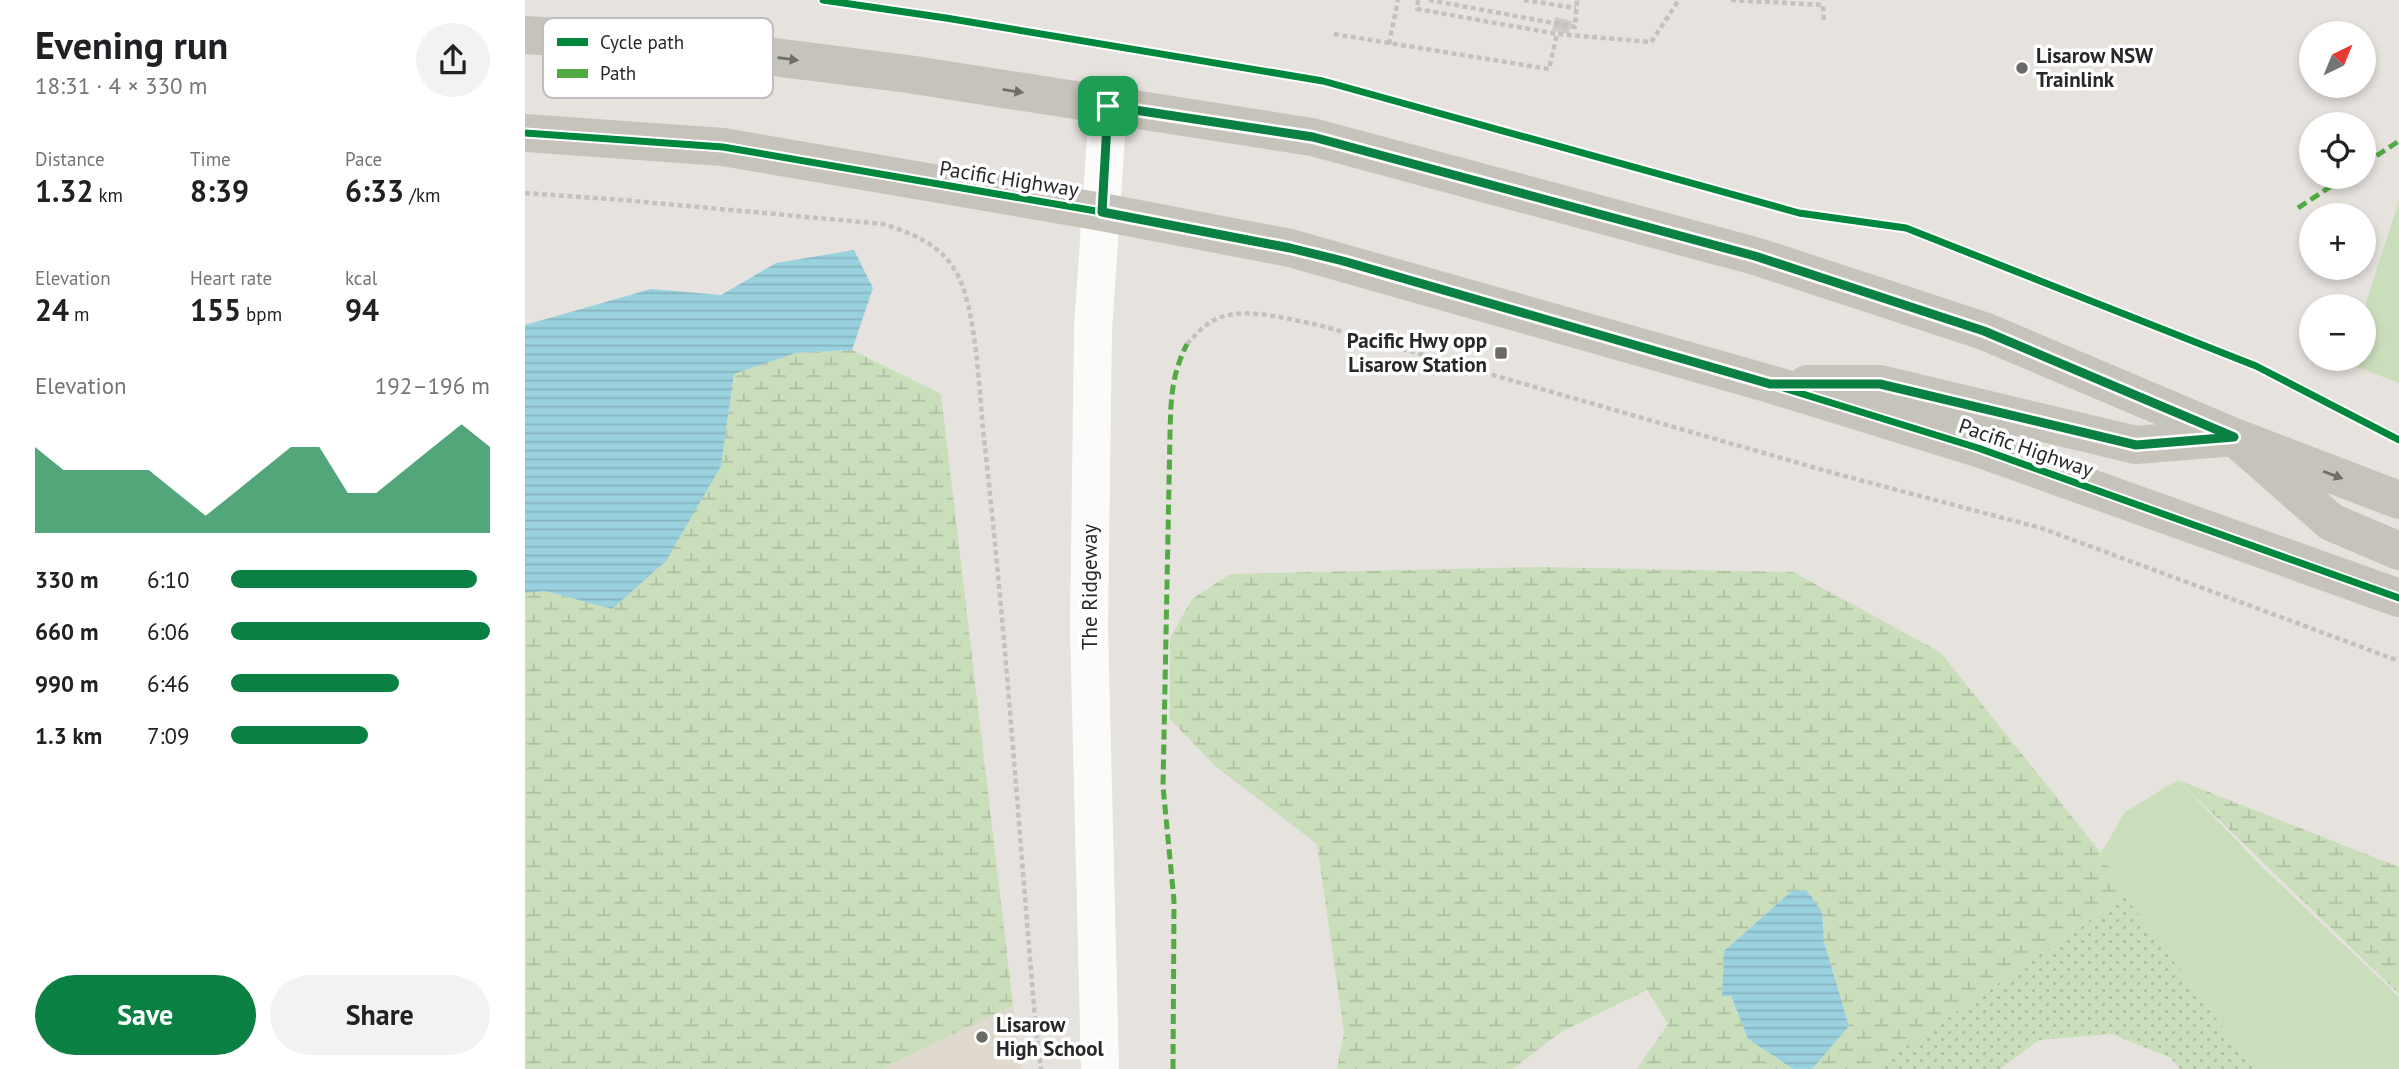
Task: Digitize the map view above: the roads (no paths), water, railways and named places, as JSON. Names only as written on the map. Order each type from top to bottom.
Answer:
[{"type":"main road","points":[[525,35],[543,36]]},
{"type":"main road","points":[[773,57],[908,74],[1313,137],[1755,256],[1984,331],[2234,437],[2399,500]]},
{"type":"main road","name":"Pacific Highway","points":[[525,132],[723,147],[1102,212],[1290,248],[1343,261],[1770,384],[1978,448],[2399,598]]},
{"type":"main road","points":[[1770,384],[1880,384],[2136,445],[2234,437],[2331,522],[2399,551]]},
{"type":"street","name":"The Ridgeway","points":[[1100,1069],[1089,627],[1093,330],[1108,106]]},
{"type":"water","points":[[854,250],[873,288],[852,350],[796,353],[734,374],[721,466],[666,561],[612,609],[545,591],[525,593],[525,325],[651,289],[721,295],[776,263]]},
{"type":"water","points":[[1806,890],[1822,912],[1824,942],[1849,1026],[1812,1069],[1793,1069],[1748,1039],[1731,996],[1722,996],[1724,951],[1792,891]]},
{"type":"place","name":"Lisarow NSW Trainlink","points":[[2022,68]]},
{"type":"place","name":"Pacific Hwy opp Lisarow Station","points":[[1501,353]]},
{"type":"place","name":"Lisarow High School","points":[[982,1037]]}]
